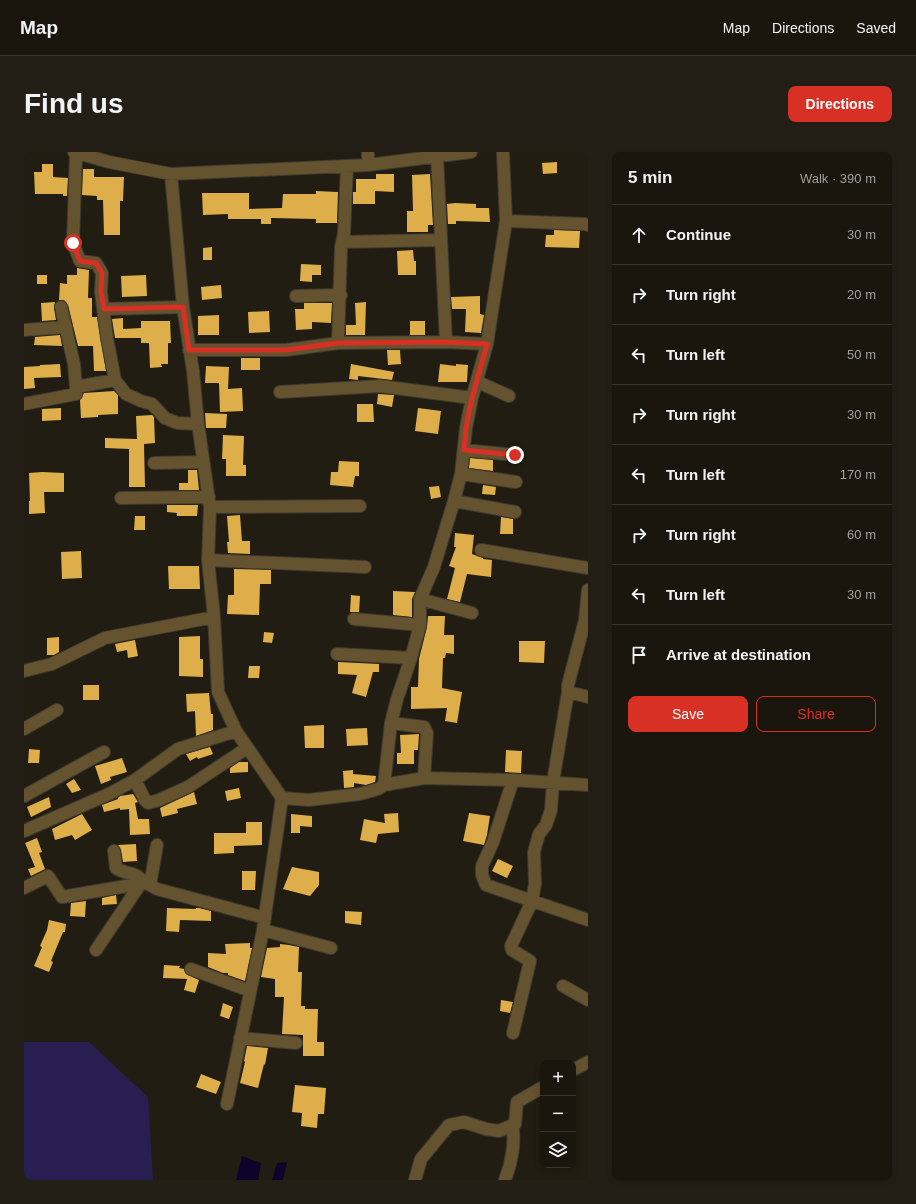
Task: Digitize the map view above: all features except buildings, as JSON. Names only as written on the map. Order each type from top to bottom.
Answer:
[{"type":"street","points":[[198,424],[177,423],[165,418],[152,404],[126,394],[115,380],[107,338],[101,292],[102,273],[96,263],[80,261],[73,243],[75,152],[109,162],[171,174],[368,165],[471,152]]},
{"type":"street","points":[[368,152],[368,165]]},
{"type":"street","points":[[384,785],[391,723],[420,625],[420,599],[434,567],[461,474],[466,428],[472,398],[478,382],[487,344],[506,221],[503,152]]},
{"type":"street","points":[[437,156],[446,342]]},
{"type":"street","points":[[338,343],[347,166]]},
{"type":"street","points":[[171,174],[183,307],[193,371],[198,424],[209,502],[208,560],[214,617],[218,692],[236,731],[282,798],[263,930],[227,1104]]},
{"type":"street","points":[[506,221],[588,225]]},
{"type":"street","points":[[342,242],[440,240]]},
{"type":"street","points":[[296,296],[340,295]]},
{"type":"street","points":[[24,404],[76,394],[74,364],[61,307]]},
{"type":"street","points":[[104,309],[183,307]]},
{"type":"street","points":[[24,330],[66,328]]},
{"type":"street","points":[[189,350],[286,350],[338,343],[446,342],[487,344]]},
{"type":"street","points":[[76,387],[115,380]]},
{"type":"street","points":[[478,382],[509,396]]},
{"type":"street","points":[[280,392],[380,386],[472,398]]},
{"type":"street","points":[[464,450],[515,455]]},
{"type":"street","points":[[154,463],[204,462]]},
{"type":"street","points":[[461,474],[516,482]]},
{"type":"street","points":[[121,498],[360,506]]},
{"type":"street","points":[[454,501],[515,512]]},
{"type":"street","points":[[481,550],[588,568]]},
{"type":"street","points":[[208,560],[365,567]]},
{"type":"street","points":[[513,1033],[530,961],[512,950],[511,946],[532,901],[535,884],[534,852],[539,834],[546,825],[551,810],[553,782],[568,686],[586,621],[588,590]]},
{"type":"street","points":[[420,599],[472,613]]},
{"type":"street","points":[[24,671],[52,664],[105,638],[214,617]]},
{"type":"street","points":[[354,619],[420,625]]},
{"type":"street","points":[[337,654],[411,658]]},
{"type":"street","points":[[568,692],[588,697]]},
{"type":"street","points":[[24,729],[57,710]]},
{"type":"street","points":[[391,723],[424,727],[427,733],[424,778]]},
{"type":"street","points":[[24,831],[109,794],[135,780],[178,749],[236,731]]},
{"type":"street","points":[[135,780],[148,803],[159,800],[188,786],[247,748]]},
{"type":"street","points":[[24,796],[104,752]]},
{"type":"street","points":[[282,798],[308,800],[360,794],[378,789],[384,785],[424,778],[513,780],[588,785]]},
{"type":"street","points":[[513,780],[493,842],[482,866],[482,875],[486,885],[588,920]]},
{"type":"street","points":[[96,950],[145,884],[157,845]]},
{"type":"street","points":[[114,851],[116,868],[120,872],[132,873],[139,876],[145,884],[157,889],[265,918]]},
{"type":"street","points":[[24,888],[48,876],[62,897],[145,884]]},
{"type":"street","points":[[263,930],[331,948]]},
{"type":"street","points":[[191,969],[250,991]]},
{"type":"street","points":[[563,986],[588,1000]]},
{"type":"street","points":[[240,1038],[296,1043]]},
{"type":"street","points":[[576,1068],[588,1062]]},
{"type":"street","points":[[415,1180],[421,1159],[449,1125],[464,1122],[486,1129],[499,1131],[515,1124],[516,1102],[540,1089]]},
{"type":"street","points":[[505,1180],[513,1145],[514,1133],[512,1125]]},
{"type":"shaded area","points":[[24,1042],[89,1042],[148,1097],[153,1180],[24,1180]]},
{"type":"shaded area","points":[[242,1156],[261,1163],[258,1180],[236,1180]]},
{"type":"shaded area","points":[[287,1162],[283,1180],[272,1180],[277,1163]]},
{"type":"route","points":[[73,243],[80,261],[96,263],[102,273],[101,292],[104,309],[183,307],[189,350],[286,350],[338,343],[446,342],[487,344],[478,382],[472,398],[466,428],[464,450],[515,455]]}]
